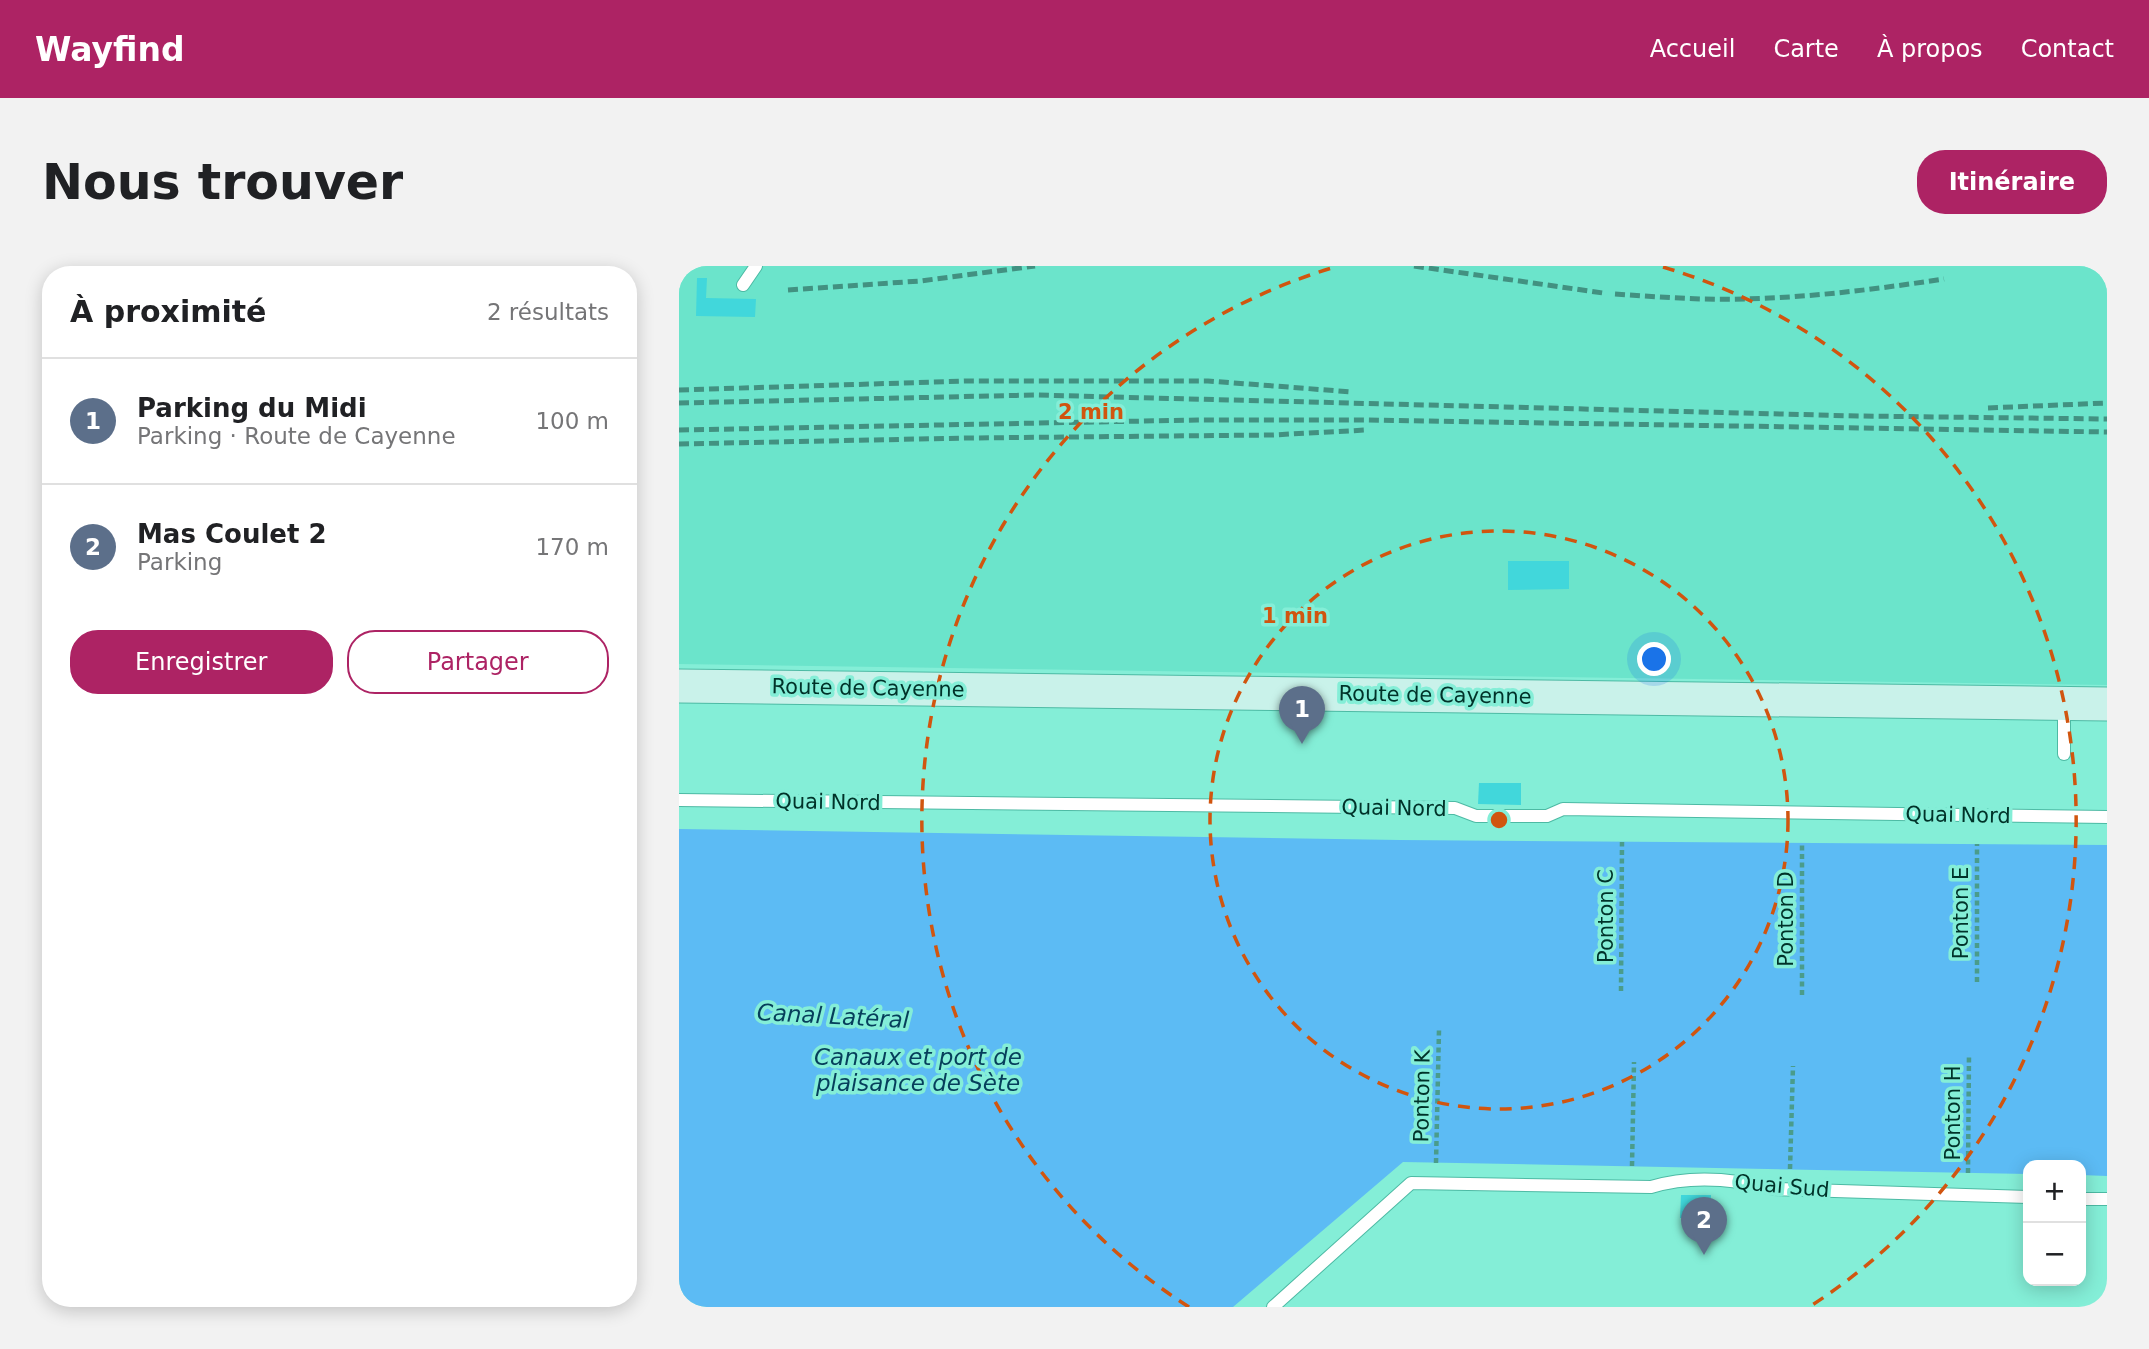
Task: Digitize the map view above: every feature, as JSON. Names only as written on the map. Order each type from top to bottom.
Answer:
[{"type":"street","name":"Route de Cayenne","points":[[679,686],[2107,704]]},
{"type":"lane","points":[[743,285],[756,266]]},
{"type":"lane","points":[[2064,703],[2064,754]]},
{"type":"lane","name":"Quai Nord","points":[[679,800],[1455,808],[1475,816],[1547,816],[1563,809],[2107,817]]},
{"type":"lane","name":"Quai Sud","points":[[1273,1307],[1411,1183],[1651,1187],[1671,1181],[1743,1181],[1774,1189],[2023,1197]]},
{"type":"lane","points":[[2086,1199],[2107,1199]]},
{"type":"path","name":"Ponton C","points":[[1622,842],[1622,990]]},
{"type":"path","name":"Ponton D","points":[[1802,995],[1803,843]]},
{"type":"path","name":"Ponton E","points":[[1977,844],[1977,982]]},
{"type":"path","name":"Ponton K","points":[[1436,1163],[1439,1030]]},
{"type":"path","name":"Ponton H","points":[[1968,1173],[1969,1054]]},
{"type":"path","points":[[1632,1167],[1635,1062]]},
{"type":"path","points":[[1790,1169],[1793,1066]]},
{"type":"shaded area","points":[[679,266],[2107,266],[2107,685],[679,664]]},
{"type":"water","name":"Canaux et port de plaisance de Sète","points":[[679,829],[1400,840],[2107,845],[2107,1176],[2086,1175],[2086,1160],[2023,1160],[2023,1174],[1403,1162],[1233,1307],[679,1307]]},
{"type":"building","points":[[697,278],[707,278],[706,298],[756,299],[755,317],[696,316]]},
{"type":"building","points":[[1508,561],[1569,561],[1569,589],[1508,590]]},
{"type":"building","points":[[1479,783],[1521,783],[1521,805],[1478,804]]},
{"type":"building","points":[[1681,1195],[1711,1195],[1711,1219],[1680,1218]]},
{"type":"railway","points":[[788,290],[920,281],[1035,266]]},
{"type":"railway","points":[[1414,266],[1603,293]]},
{"type":"railway","points":[[1615,294],[1702,299],[1793,297],[1944,279]]},
{"type":"railway","points":[[679,390],[967,381],[1208,381],[1353,392]]},
{"type":"railway","points":[[679,403],[1035,395],[1858,416],[2107,419]]},
{"type":"railway","points":[[1988,408],[2107,403]]},
{"type":"railway","points":[[679,430],[1198,420],[1365,420],[2107,432]]},
{"type":"railway","points":[[679,444],[1272,435],[1366,430]]},
{"type":"place","name":"Parking du Midi","points":[[1302,744]]},
{"type":"place","name":"Mas Coulet 2","points":[[1704,1255]]},
{"type":"water label","name":"Canal Latéral","points":[[833,1016]]}]
